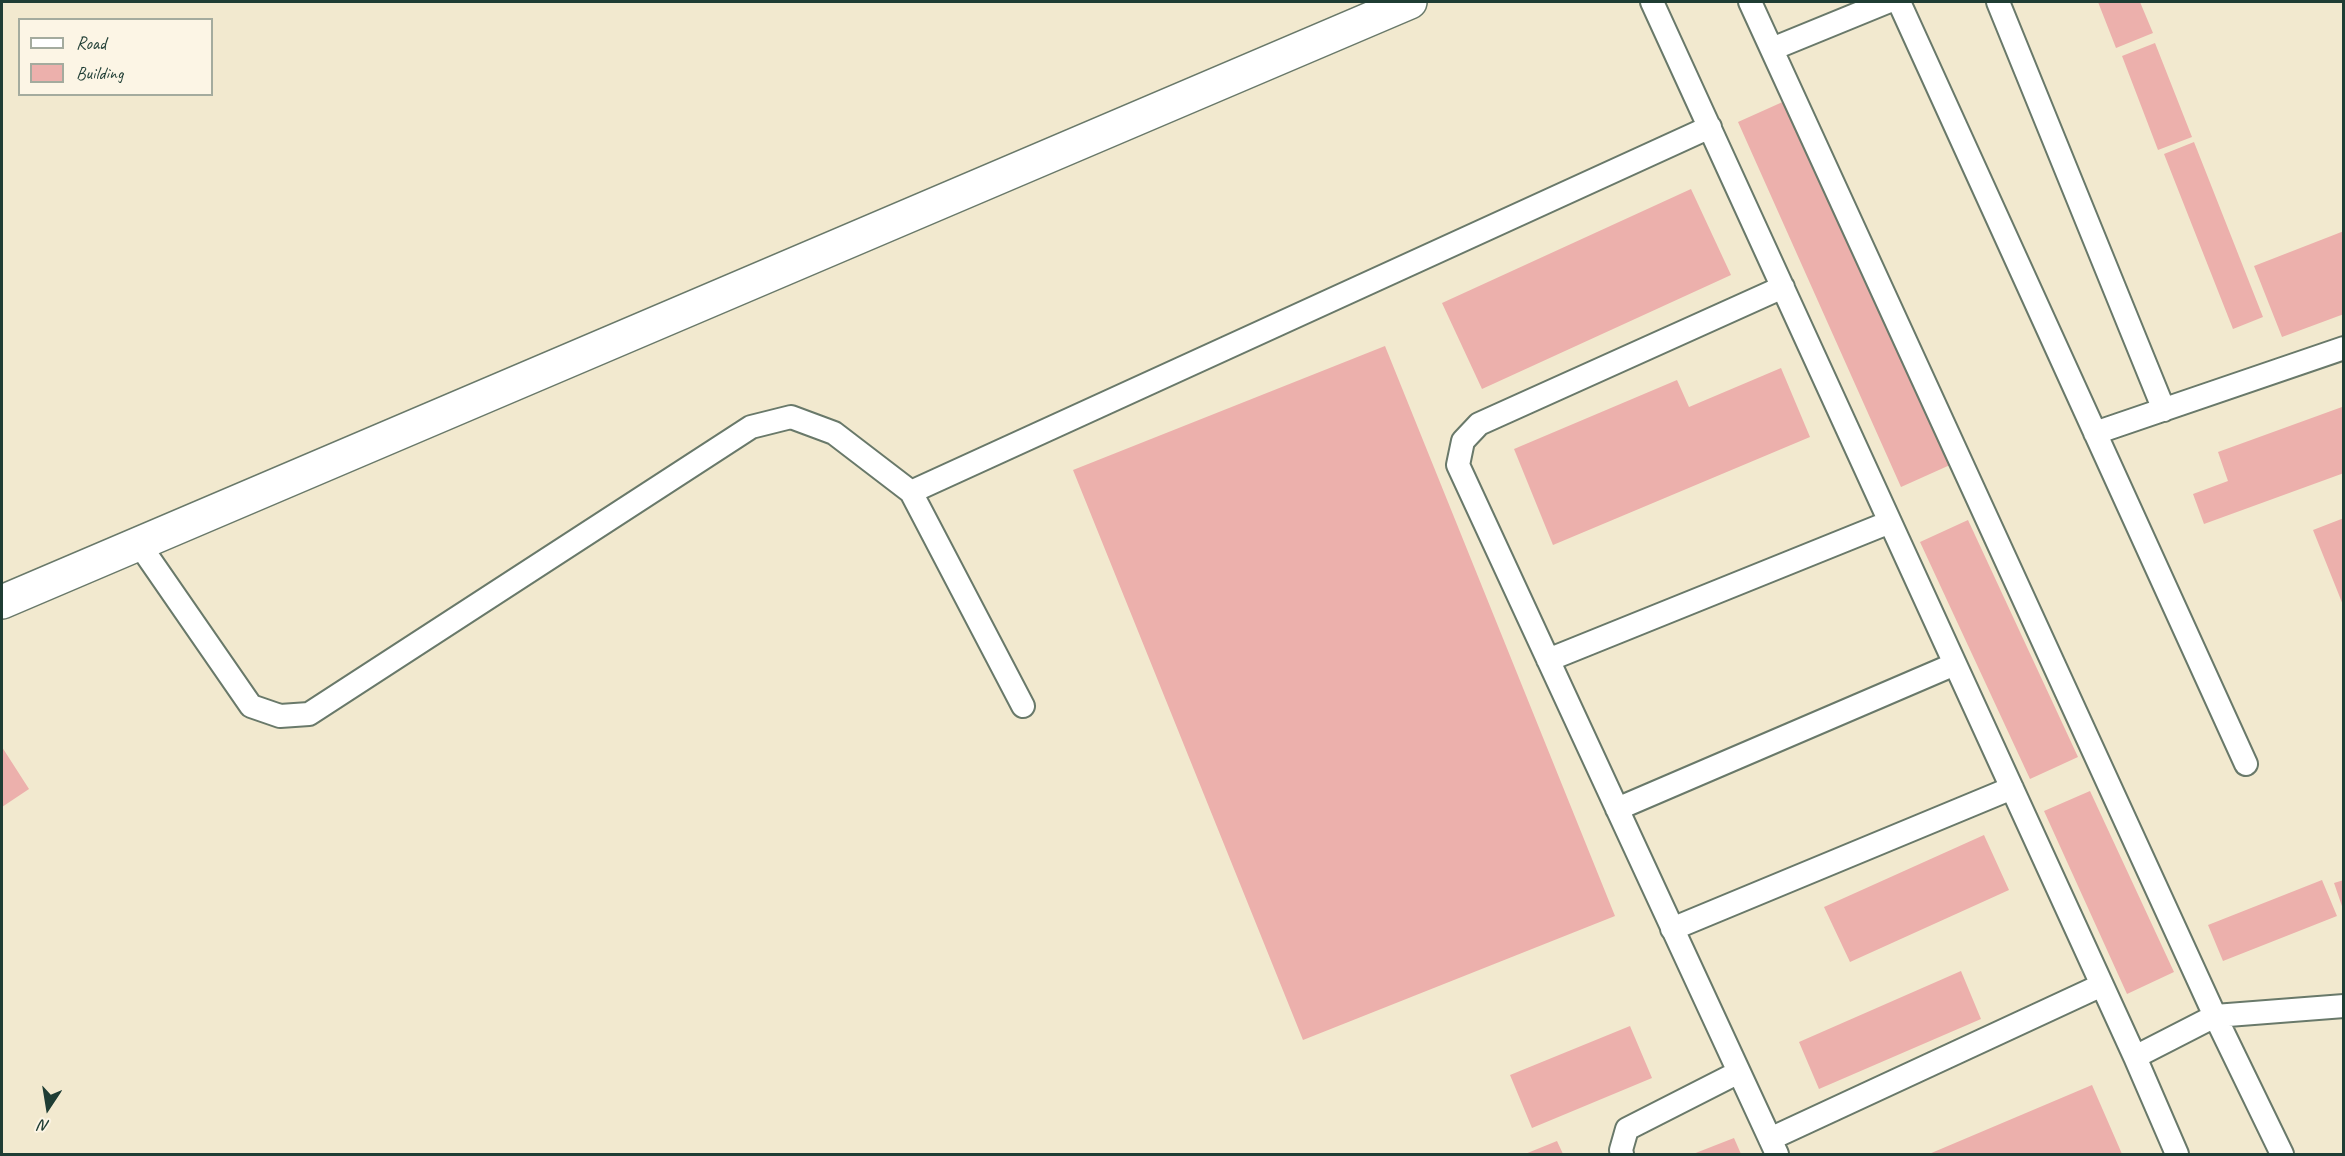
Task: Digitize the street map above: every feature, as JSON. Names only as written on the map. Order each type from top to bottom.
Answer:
[{"type":"street","points":[[2,602],[1410,2]]},
{"type":"lane","points":[[1652,2],[2135,1057],[2177,1155]]},
{"type":"lane","points":[[1750,2],[2215,1016],[2282,1155]]},
{"type":"lane","points":[[1772,48],[1887,2]]},
{"type":"lane","points":[[1899,2],[2246,764]]},
{"type":"lane","points":[[1998,2],[2164,410]]},
{"type":"lane","points":[[911,492],[1710,127]]},
{"type":"lane","points":[[1783,286],[1479,424],[1463,441],[1458,465],[1774,1147],[2102,985]]},
{"type":"lane","points":[[2095,433],[2343,348]]},
{"type":"lane","points":[[139,544],[251,706],[280,716],[309,714],[751,427],[791,417],[834,433],[911,492],[1023,706]]},
{"type":"lane","points":[[1548,660],[1890,522]]},
{"type":"lane","points":[[1617,809],[1955,664]]},
{"type":"lane","points":[[1672,929],[2012,788]]},
{"type":"lane","points":[[2135,1057],[2215,1016],[2343,1006]]},
{"type":"lane","points":[[1622,1155],[1627,1129],[1739,1072]]},
{"type":"building","points":[[2098,2],[2140,2],[2153,33],[2116,48]]},
{"type":"building","points":[[2155,43],[2192,137],[2158,150],[2122,56]]},
{"type":"building","points":[[1787,100],[1950,465],[1901,487],[1738,122]]},
{"type":"building","points":[[2194,142],[2263,317],[2233,329],[2164,154]]},
{"type":"building","points":[[1691,189],[1731,275],[1482,389],[1442,303]]},
{"type":"building","points":[[2344,231],[2344,314],[2282,337],[2254,266]]},
{"type":"building","points":[[1385,346],[1615,916],[1303,1040],[1073,470]]},
{"type":"building","points":[[1781,368],[1810,437],[1553,545],[1514,449],[1677,380],[1689,407]]},
{"type":"building","points":[[2342,407],[2344,473],[2204,524],[2193,494],[2228,481],[2218,452]]},
{"type":"building","points":[[2344,518],[2344,605],[2343,605],[2313,530]]},
{"type":"building","points":[[1968,520],[2078,757],[2030,779],[1920,542]]},
{"type":"building","points":[[2,747],[29,789],[2,807]]},
{"type":"building","points":[[2090,791],[2174,972],[2127,994],[2044,811]]},
{"type":"building","points":[[1984,835],[2009,890],[1850,962],[1824,907]]},
{"type":"building","points":[[2322,880],[2337,916],[2223,961],[2208,925]]},
{"type":"building","points":[[2344,880],[2344,909],[2343,909],[2334,883]]},
{"type":"building","points":[[1961,971],[1981,1019],[1819,1089],[1799,1042]]},
{"type":"building","points":[[1630,1026],[1652,1078],[1532,1128],[1510,1075]]},
{"type":"building","points":[[2092,1085],[2122,1154],[1929,1154]]},
{"type":"building","points":[[1734,1138],[1741,1154],[1693,1154]]},
{"type":"building","points":[[1557,1141],[1563,1154],[1525,1154]]}]
